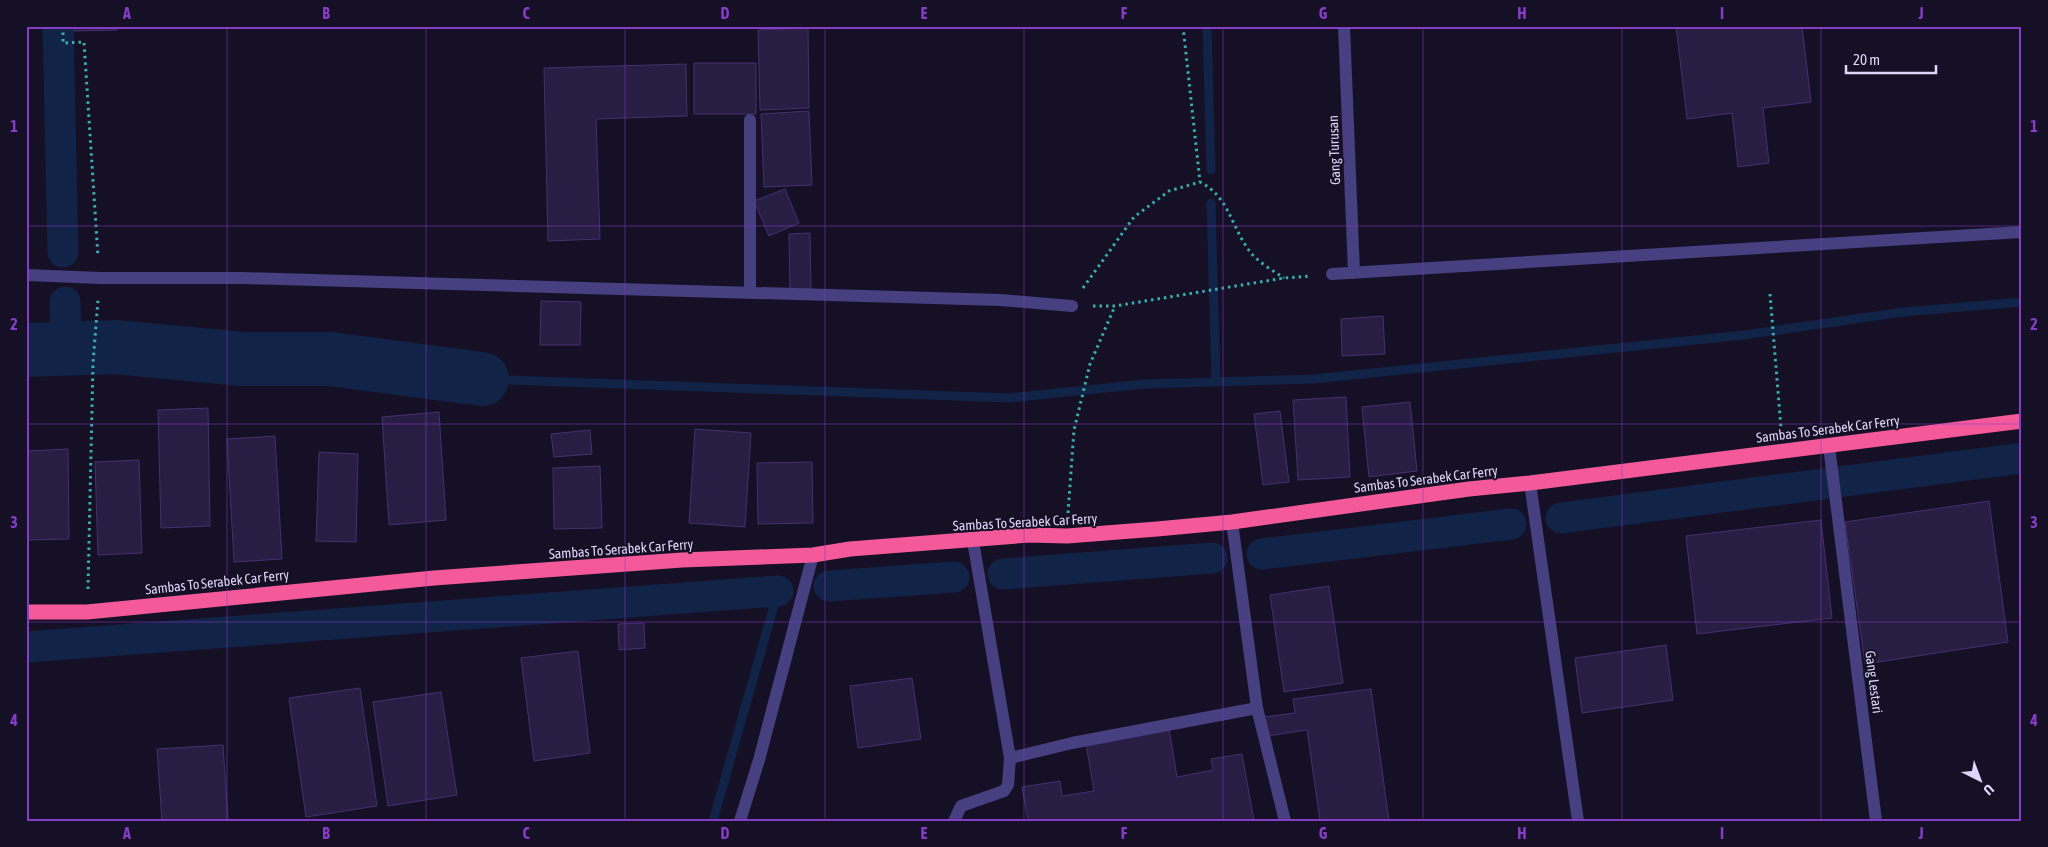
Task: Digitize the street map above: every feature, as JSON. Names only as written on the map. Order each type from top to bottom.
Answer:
[{"type":"highway","name":"Sambas To Serabek Car Ferry","points":[[26,612],[87,612],[434,578],[682,560],[813,555],[850,550],[1029,535],[1067,536],[1232,522],[1469,489],[1530,484],[2022,421]]},
{"type":"street","name":"Gang Turusan","points":[[1344,26],[1354,273]]},
{"type":"street","points":[[750,120],[750,293]]},
{"type":"street","points":[[1332,274],[2022,232]]},
{"type":"street","points":[[26,275],[100,278],[242,278],[1000,300],[1072,306]]},
{"type":"street","name":"Gang Lestari","points":[[1829,447],[1876,821]]},
{"type":"street","points":[[1530,484],[1578,821]]},
{"type":"street","points":[[1232,522],[1258,708],[1285,821]]},
{"type":"street","points":[[954,821],[961,806],[1004,791],[1008,785],[1010,758],[973,541]]},
{"type":"street","points":[[740,821],[759,760],[813,555]]},
{"type":"street","points":[[1010,758],[1072,743],[1258,708]]},
{"type":"path","points":[[63,26],[63,43],[84,42],[100,278],[94,363],[87,612]]},
{"type":"path","points":[[1183,26],[1200,182]]},
{"type":"path","points":[[1072,306],[1088,280],[1134,217],[1169,191],[1200,182],[1212,188],[1224,203],[1248,250],[1284,278]]},
{"type":"path","points":[[1067,536],[1074,430],[1090,364],[1115,306],[1284,278],[1332,274]]},
{"type":"path","points":[[1770,294],[1783,452]]},
{"type":"building","points":[[74,26],[117,26],[117,30],[74,31]]},
{"type":"building","points":[[1676,26],[1802,26],[1811,102],[1763,108],[1769,163],[1738,167],[1732,113],[1687,119]]},
{"type":"building","points":[[808,28],[809,108],[760,110],[758,30]]},
{"type":"building","points":[[694,63],[756,63],[756,114],[694,114]]},
{"type":"building","points":[[686,64],[687,116],[596,119],[600,239],[548,241],[544,68]]},
{"type":"building","points":[[809,111],[812,185],[764,187],[761,114]]},
{"type":"building","points":[[785,189],[799,223],[769,236],[754,201]]},
{"type":"building","points":[[810,233],[811,289],[790,290],[789,234]]},
{"type":"building","points":[[541,301],[581,302],[580,345],[540,345]]},
{"type":"building","points":[[1383,316],[1385,354],[1342,356],[1341,319]]},
{"type":"building","points":[[1346,397],[1350,477],[1298,480],[1293,400]]},
{"type":"building","points":[[1410,402],[1417,471],[1369,477],[1362,407]]},
{"type":"building","points":[[208,408],[210,526],[161,528],[158,410]]},
{"type":"building","points":[[1280,411],[1289,482],[1263,485],[1254,414]]},
{"type":"building","points":[[439,412],[446,520],[389,525],[382,417]]},
{"type":"building","points":[[695,429],[751,433],[745,527],[689,523]]},
{"type":"building","points":[[590,430],[592,454],[554,457],[551,434]]},
{"type":"building","points":[[275,436],[282,559],[234,562],[227,439]]},
{"type":"building","points":[[68,449],[69,539],[26,540],[26,451]]},
{"type":"building","points":[[319,452],[358,454],[356,542],[316,541]]},
{"type":"building","points":[[139,460],[142,553],[98,555],[95,462]]},
{"type":"building","points":[[812,462],[813,523],[758,524],[757,463]]},
{"type":"building","points":[[600,466],[602,528],[554,529],[553,468]]},
{"type":"building","points":[[1989,501],[2008,642],[1865,664],[1845,522]]},
{"type":"building","points":[[1821,520],[1832,618],[1697,634],[1686,536]]},
{"type":"building","points":[[1329,586],[1343,683],[1284,692],[1270,595]]},
{"type":"building","points":[[644,623],[645,648],[619,650],[618,624]]},
{"type":"building","points":[[1666,645],[1673,700],[1582,713],[1575,658]]},
{"type":"building","points":[[578,651],[590,753],[534,761],[521,658]]},
{"type":"building","points":[[912,678],[921,739],[858,748],[850,686]]},
{"type":"building","points":[[360,688],[377,806],[306,817],[289,698]]},
{"type":"building","points":[[1371,689],[1389,821],[1320,821],[1307,730],[1267,736],[1264,717],[1295,713],[1293,699]]},
{"type":"building","points":[[441,692],[457,795],[388,806],[373,702]]},
{"type":"building","points":[[1169,729],[1177,777],[1213,770],[1211,759],[1242,754],[1254,821],[1028,821],[1022,787],[1060,781],[1062,796],[1094,791],[1086,744]]},
{"type":"building","points":[[223,745],[228,821],[162,821],[157,749]]},
{"type":"waterway","points":[[58,26],[63,252]]},
{"type":"waterway","points":[[1207,26],[1211,170]]},
{"type":"waterway","points":[[1211,203],[1216,382]]},
{"type":"waterway","points":[[65,302],[66,349]]},
{"type":"waterway","points":[[482,379],[1009,398],[1145,384],[1313,379],[1744,335],[1903,312],[2022,302]]},
{"type":"waterway","points":[[26,350],[115,347],[242,359],[330,359],[482,379]]},
{"type":"waterway","points":[[1561,518],[2022,458]]},
{"type":"waterway","points":[[1262,554],[1511,524]]},
{"type":"waterway","points":[[1003,574],[1212,558]]},
{"type":"waterway","points":[[829,586],[954,577]]},
{"type":"waterway","points":[[713,821],[778,591]]},
{"type":"waterway","points":[[26,647],[778,591]]}]
